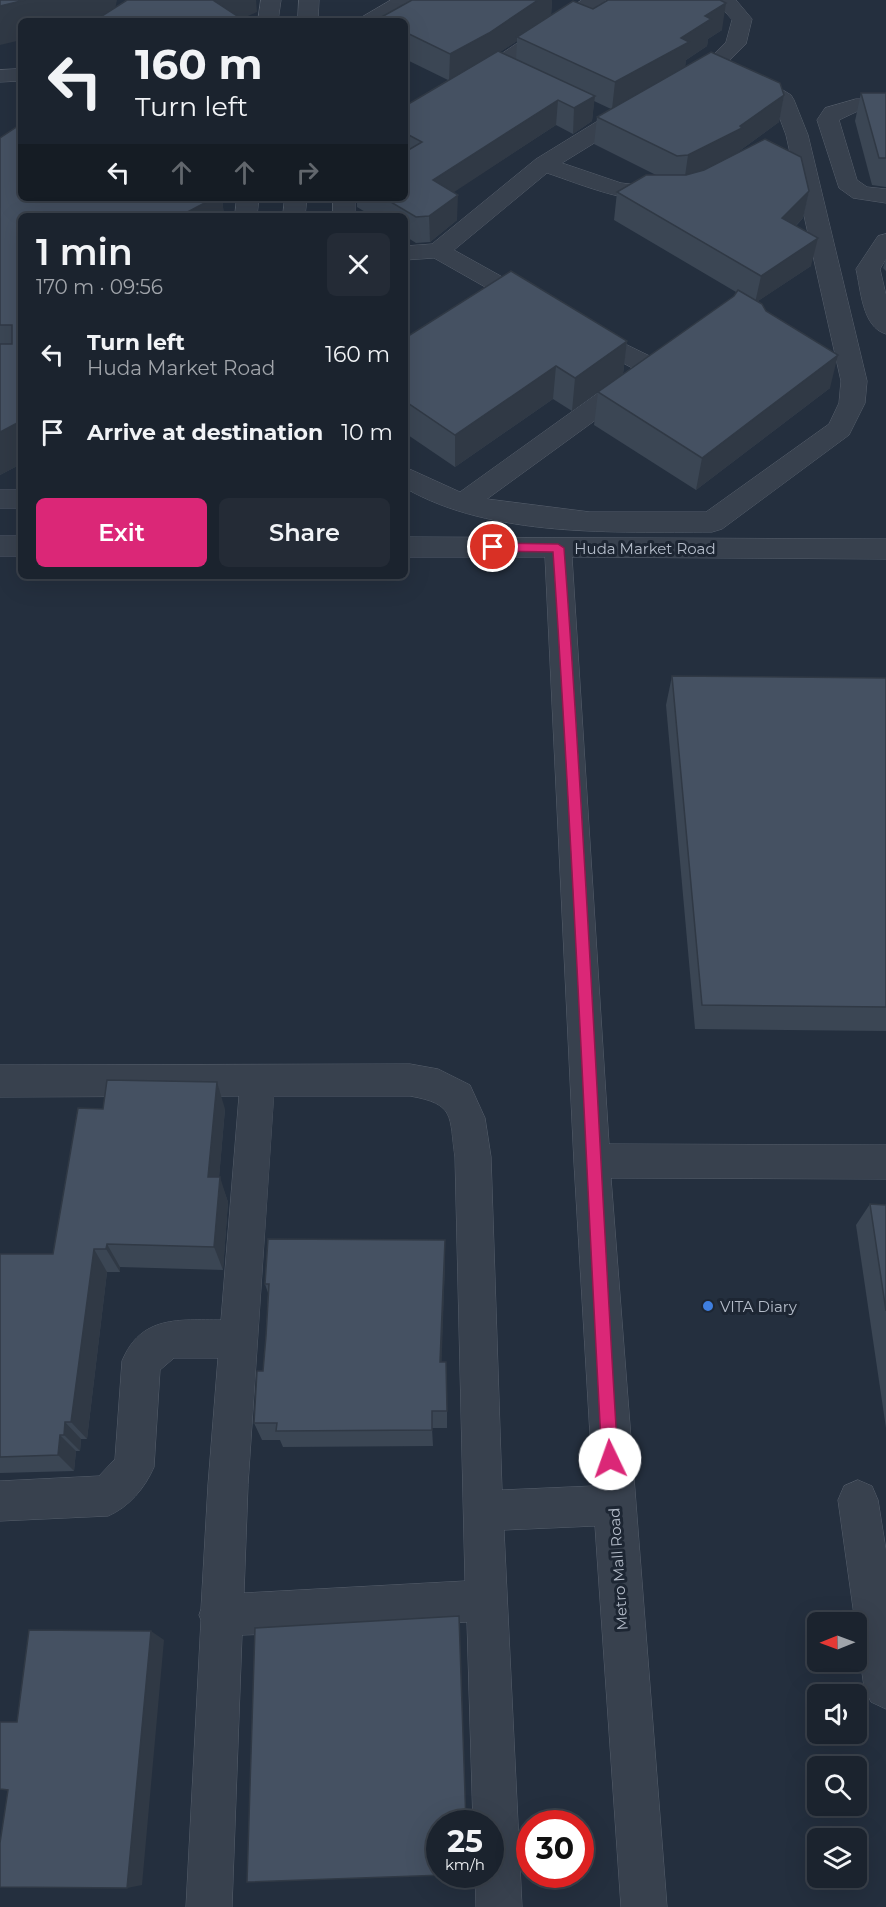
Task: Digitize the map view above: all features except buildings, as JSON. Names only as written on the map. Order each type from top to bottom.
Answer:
[{"type":"street","points":[[268,18],[271,0]]},
{"type":"street","points":[[308,18],[309,0]]},
{"type":"street","points":[[374,18],[406,0]]},
{"type":"street","points":[[408,115],[496,66],[596,0]]},
{"type":"street","points":[[408,478],[433,492],[463,503],[506,512],[590,522],[712,522],[840,429],[852,403],[854,389],[850,358],[797,135],[783,100],[750,78],[705,69],[736,45],[742,19],[725,0]]},
{"type":"street","points":[[496,66],[517,75]]},
{"type":"street","points":[[0,76],[18,75]]},
{"type":"street","points":[[438,251],[544,164],[654,97]]},
{"type":"street","points":[[886,105],[856,105],[833,113],[828,120],[847,183],[861,193],[886,196]]},
{"type":"street","points":[[591,110],[613,120]]},
{"type":"street","points":[[776,146],[797,135]]},
{"type":"street","points":[[544,164],[618,190],[646,194],[674,194],[691,191]]},
{"type":"street","points":[[886,241],[868,269],[879,317],[886,326]]},
{"type":"street","points":[[408,253],[438,251],[563,320],[660,361],[463,503]]},
{"type":"street","points":[[825,372],[854,389]]},
{"type":"street","points":[[0,499],[18,499]]},
{"type":"street","points":[[0,546],[18,546]]},
{"type":"street","name":"Huda Market Road","points":[[408,547],[886,549]]},
{"type":"street","name":"Metro Mall Road","points":[[558,548],[569,695],[592,1161],[613,1505],[644,1907]]},
{"type":"street","points":[[209,1907],[220,1615],[258,1080]]},
{"type":"street","points":[[0,1081],[411,1080],[438,1086],[458,1096],[467,1118],[473,1157],[483,1511],[499,1907]]},
{"type":"street","points":[[592,1161],[886,1162]]},
{"type":"street","points":[[0,1501],[108,1496],[134,1467],[141,1361],[168,1339],[239,1339]]},
{"type":"street","points":[[858,1500],[886,1687]]},
{"type":"street","points":[[483,1511],[613,1505]]},
{"type":"street","points":[[220,1615],[330,1611],[487,1600]]},
{"type":"place","name":"VITA Diary","points":[[708,1306]]},
{"type":"route","points":[[493,547],[558,548],[569,695],[592,1161],[610,1459]]}]
